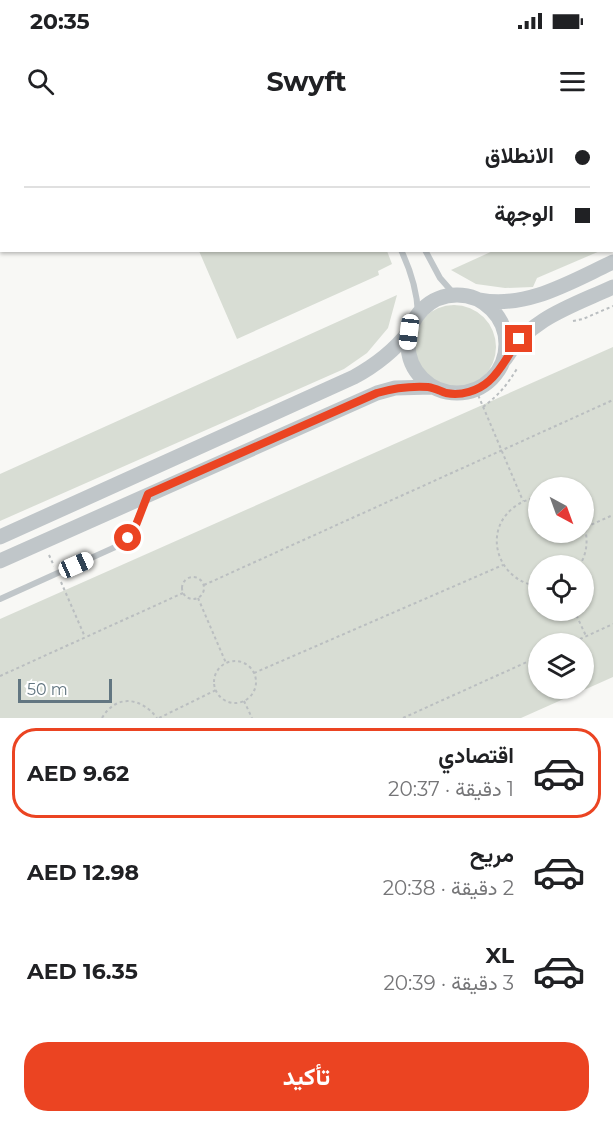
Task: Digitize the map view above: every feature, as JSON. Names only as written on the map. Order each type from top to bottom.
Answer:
[{"type":"street","points":[[613,262],[528,299],[493,302],[455,296],[443,297],[432,302],[418,313],[411,325],[407,345],[409,358],[422,380],[432,387],[446,393],[476,390],[484,386],[498,372],[519,339],[533,327],[551,315],[613,287]]},
{"type":"street","points":[[476,299],[488,306],[498,317],[504,330],[506,344],[504,358],[498,372]]},
{"type":"street","points":[[0,537],[354,377],[384,359],[409,332]]},
{"type":"street","points":[[0,561],[377,393],[395,388],[432,387]]},
{"type":"lane","points":[[402,252],[416,288],[418,313]]},
{"type":"lane","points":[[426,252],[440,278],[455,296]]},
{"type":"lane","points":[[0,599],[122,544],[132,532],[148,494]]},
{"type":"path","points":[[570,321],[583,319],[613,306]]},
{"type":"path","points":[[483,407],[505,388],[520,362]]},
{"type":"path","points":[[476,390],[523,501]]},
{"type":"path","points":[[204,585],[613,400]]},
{"type":"path","points":[[528,500],[511,510],[502,522],[497,536],[498,551],[503,565],[514,577],[528,584]]},
{"type":"path","points":[[594,522],[613,515]]},
{"type":"path","points":[[43,542],[85,637]]},
{"type":"path","points":[[254,673],[503,565]]},
{"type":"path","points":[[189,577],[201,579],[204,585],[202,595],[198,598],[186,597],[183,593],[184,581],[189,577]]},
{"type":"path","points":[[0,676],[183,593]]},
{"type":"path","points":[[198,598],[226,663]]},
{"type":"path","points":[[593,633],[613,624]]},
{"type":"path","points":[[232,661],[245,663],[254,673],[256,679],[254,692],[244,701],[228,702],[216,690],[215,675],[226,663],[232,661]]},
{"type":"path","points":[[403,718],[528,662]]},
{"type":"path","points":[[102,718],[112,706],[124,701],[138,702],[149,708],[158,718],[216,690]]},
{"type":"path","points":[[244,701],[252,718]]},
{"type":"shaded area","points":[[199,252],[387,252],[392,264],[378,271],[379,275],[237,339]]},
{"type":"shaded area","points":[[491,252],[598,252],[537,278],[533,287],[505,288],[476,284],[451,270]]},
{"type":"shaded area","points":[[397,295],[388,328],[367,353],[344,369],[0,521],[0,474]]},
{"type":"shaded area","points":[[454,305],[470,308],[484,317],[493,331],[496,347],[493,363],[484,377],[470,386],[454,389],[438,386],[424,377],[415,363],[412,347],[415,331],[424,317],[438,308]]},
{"type":"shaded area","points":[[613,347],[613,677],[594,685],[594,633],[528,633],[528,699],[564,699],[521,718],[0,718],[0,619]]},
{"type":"route","points":[[128,538],[136,525],[148,494],[377,393],[395,388],[413,387],[432,387],[446,393],[476,390],[484,386],[498,372],[519,339]]}]
